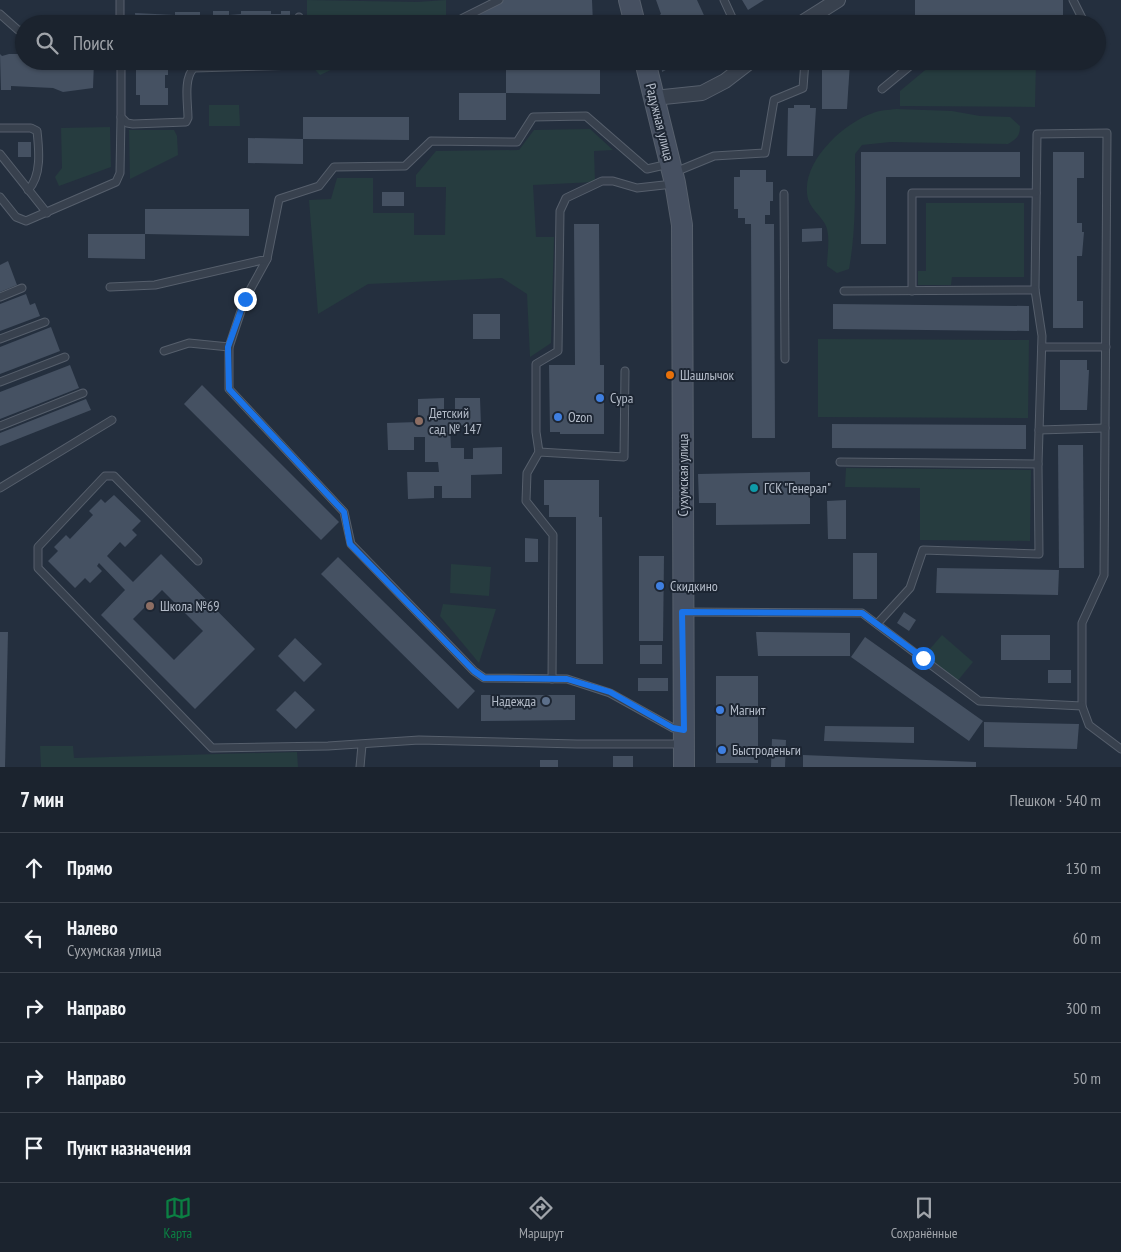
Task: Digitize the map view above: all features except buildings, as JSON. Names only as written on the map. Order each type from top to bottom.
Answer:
[{"type":"main road","points":[[629,0],[633,15]]},
{"type":"main road","name":"Радужная улица","points":[[646,70],[673,173]]},
{"type":"main road","name":"Сухумская улица","points":[[673,173],[682,224],[684,767]]},
{"type":"street","points":[[814,15],[838,0]]},
{"type":"street","points":[[654,98],[702,93],[725,81],[739,70]]},
{"type":"lane","points":[[120,0],[120,15]]},
{"type":"lane","points":[[469,15],[499,0]]},
{"type":"lane","points":[[724,0],[731,15]]},
{"type":"lane","points":[[1073,0],[1080,15]]},
{"type":"lane","points":[[0,14],[15,27]]},
{"type":"lane","points":[[0,197],[21,221],[30,220],[113,184],[119,178],[121,70]]},
{"type":"lane","points":[[121,117],[127,123],[133,124],[186,122],[188,118],[188,79],[189,72],[192,70]]},
{"type":"lane","points":[[552,678],[553,536],[526,501],[526,473],[539,452],[536,432],[536,364],[558,351],[560,211],[566,198],[602,181],[613,181],[637,188],[714,156],[765,153],[774,100],[803,88],[804,70]]},
{"type":"lane","points":[[882,89],[905,70]]},
{"type":"lane","points":[[673,173],[647,169],[586,116],[533,118],[517,142],[431,141],[405,166],[334,167],[319,186],[279,199],[267,259],[245,299],[228,347],[229,389],[344,512],[350,544],[474,671],[484,678],[496,680],[567,679],[610,692],[673,728],[684,737]]},
{"type":"lane","points":[[0,128],[31,128],[37,131],[36,181],[28,190]]},
{"type":"lane","points":[[877,624],[910,588],[923,550],[1039,554],[1038,464],[1042,347],[1035,290],[1037,134],[1107,133],[1104,575],[1082,623],[1082,706],[1089,725],[1121,749]]},
{"type":"lane","points":[[0,154],[47,213]]},
{"type":"lane","points":[[912,291],[912,193],[1036,193]]},
{"type":"lane","points":[[784,194],[785,359]]},
{"type":"lane","points":[[110,287],[156,286],[267,259]]},
{"type":"lane","points":[[0,297],[22,288]]},
{"type":"lane","points":[[844,291],[1035,290]]},
{"type":"lane","points":[[0,340],[45,322]]},
{"type":"lane","points":[[164,351],[189,344],[228,347]]},
{"type":"lane","points":[[1042,347],[1106,347]]},
{"type":"lane","points":[[0,382],[65,357]]},
{"type":"lane","points":[[539,452],[624,457],[625,371]]},
{"type":"lane","points":[[0,426],[83,394]]},
{"type":"lane","points":[[0,488],[112,420]]},
{"type":"lane","points":[[1039,430],[1105,428]]},
{"type":"lane","points":[[840,462],[1038,464]]},
{"type":"lane","points":[[198,562],[114,476],[109,475],[104,476],[38,547],[38,568],[212,748],[362,745],[428,740],[577,744],[684,737]]},
{"type":"lane","points":[[682,612],[862,613],[980,701],[1082,706]]},
{"type":"lane","points":[[360,767],[362,745]]},
{"type":"green space","points":[[307,0],[417,2],[446,0],[446,15],[307,15]]},
{"type":"green space","points":[[315,70],[331,70],[320,75]]},
{"type":"green space","points":[[925,70],[1036,70],[1035,107],[900,106],[900,91]]},
{"type":"green space","points":[[209,105],[239,105],[240,126],[209,126]]},
{"type":"green space","points":[[896,109],[952,111],[980,116],[1010,117],[1020,126],[1020,130],[1017,137],[1008,144],[890,142],[862,145],[855,154],[854,226],[849,269],[837,273],[827,266],[827,228],[808,199],[807,186],[810,172],[826,147],[849,126],[861,118],[876,112]]},
{"type":"green space","points":[[110,127],[111,167],[59,186],[55,177],[62,168],[61,128]]},
{"type":"green space","points":[[590,129],[613,150],[594,151],[595,182],[533,185],[536,237],[554,237],[551,343],[530,357],[527,294],[502,278],[368,284],[318,314],[309,200],[331,199],[337,178],[373,178],[373,213],[414,213],[414,235],[445,235],[446,187],[416,187],[416,175],[436,151],[519,150],[534,130]]},
{"type":"green space","points":[[129,130],[174,130],[177,136],[178,155],[130,179]]},
{"type":"green space","points":[[926,203],[1024,203],[1024,277],[952,277],[951,285],[918,285],[918,271],[926,271]]},
{"type":"green space","points":[[818,339],[1029,340],[1028,418],[818,417]]},
{"type":"green space","points":[[846,468],[1031,470],[1030,541],[920,540],[920,488],[845,487]]},
{"type":"green space","points":[[451,564],[491,567],[489,596],[450,593]]},
{"type":"green space","points":[[443,604],[496,609],[479,663],[440,616]]},
{"type":"green space","points":[[942,635],[973,662],[955,684],[923,657]]},
{"type":"green space","points":[[40,746],[73,746],[74,758],[297,752],[298,767],[41,767]]},
{"type":"place","name":"Шашлычок","points":[[670,375]]},
{"type":"place","name":"Сура","points":[[600,398]]},
{"type":"place","name":"Ozon","points":[[558,417]]},
{"type":"place","name":"Детский сад № 147","points":[[419,421]]},
{"type":"place","name":"ГСК \"Генерал\"","points":[[754,488]]},
{"type":"place","name":"Скидкино","points":[[660,586]]},
{"type":"place","name":"Школа №69","points":[[150,606]]},
{"type":"place","name":"Надежда","points":[[546,701]]},
{"type":"place","name":"Магнит","points":[[720,710]]},
{"type":"place","name":"Быстроденьги","points":[[722,750]]},
{"type":"route","points":[[245,299],[228,347],[229,389],[344,512],[350,544],[474,671],[484,678],[496,680],[567,679],[610,692],[673,728],[684,730],[682,612],[862,613],[923,658]]}]
